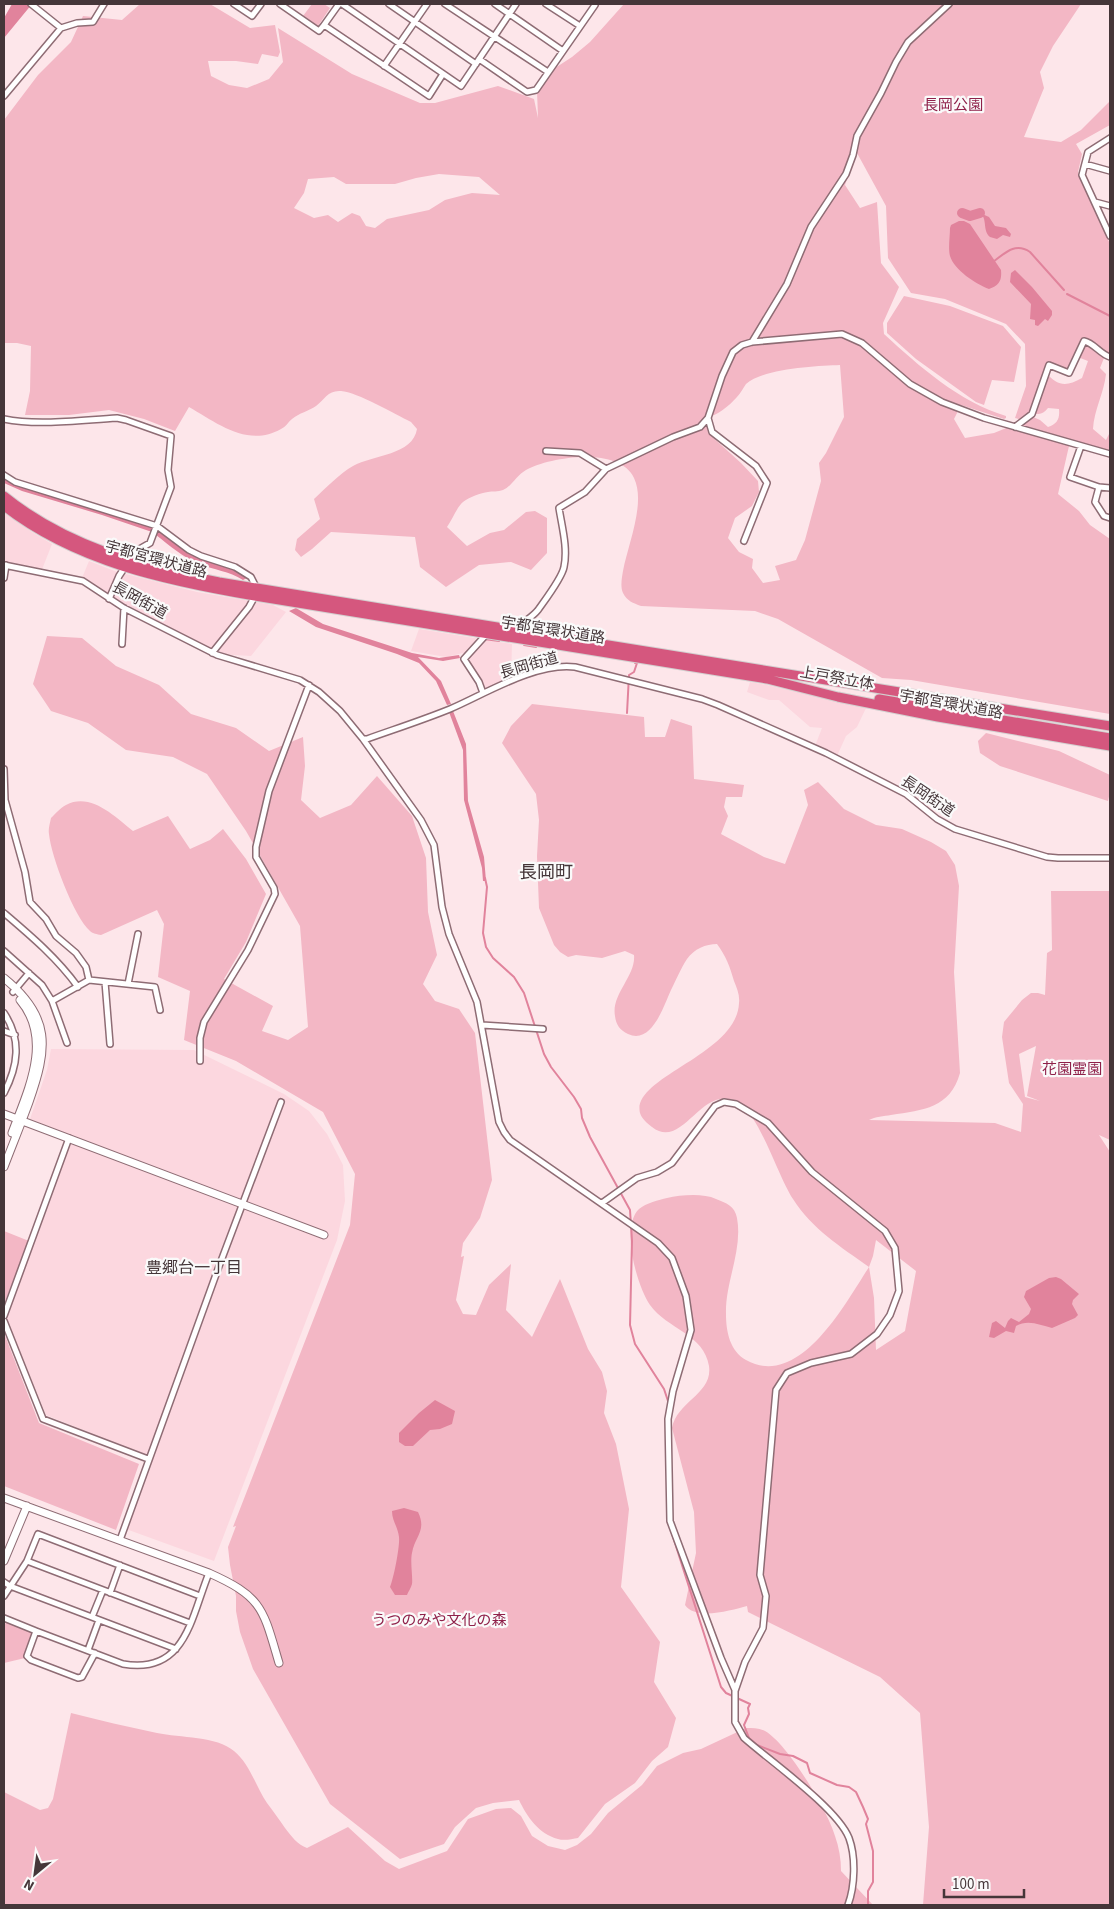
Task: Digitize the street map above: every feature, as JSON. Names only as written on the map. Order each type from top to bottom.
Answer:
[{"type":"highway","name":"宇都宮環状道路","points":[[4,496],[31,516],[68,537],[127,564]]},
{"type":"highway","name":"宇都宮環状道路","points":[[4,506],[33,525],[68,544],[173,580],[769,676],[1110,726]]},
{"type":"highway","name":"宇都宮環状道路","points":[[769,676],[838,697],[929,715],[1110,746]]},
{"type":"highway","name":"上戸祭立体","points":[[769,676],[840,686],[1110,732]]},
{"type":"highway","name":"上戸祭立体","points":[[769,676],[1110,738]]},
{"type":"street","points":[[30,4],[61,28]]},
{"type":"street","points":[[4,96],[61,28],[78,23],[93,22],[104,4]]},
{"type":"street","points":[[234,4],[252,16],[261,4]]},
{"type":"street","points":[[280,4],[319,31],[339,5]]},
{"type":"street","points":[[328,4],[339,5],[463,86],[516,4]]},
{"type":"street","points":[[389,4],[527,92],[536,90],[595,4]]},
{"type":"street","points":[[384,66],[427,4]]},
{"type":"street","points":[[445,4],[548,72]]},
{"type":"street","points":[[495,4],[563,51]]},
{"type":"street","points":[[546,4],[580,26]]},
{"type":"street","points":[[752,342],[787,284],[811,227],[846,174],[853,155],[856,136],[896,62],[908,42],[949,4]]},
{"type":"street","points":[[324,25],[429,96],[443,74]]},
{"type":"street","points":[[1110,138],[1088,152],[1082,175],[1110,236]]},
{"type":"street","points":[[1085,164],[1110,171]]},
{"type":"street","points":[[1094,202],[1110,206]]},
{"type":"street","points":[[516,634],[519,626],[537,612],[556,584],[564,568],[566,551],[560,508],[585,492],[606,469],[673,437],[700,427],[708,418],[722,376],[733,352],[742,345],[752,342],[842,334],[862,344],[910,384],[942,402],[984,418],[1110,454]]},
{"type":"street","points":[[1015,427],[1032,414],[1048,365],[1069,373],[1084,341],[1088,342],[1103,355],[1110,357]]},
{"type":"street","points":[[4,419],[13,421],[42,421],[117,418],[171,436],[168,470],[171,487],[157,526],[150,543],[136,551],[119,576],[109,599]]},
{"type":"street","points":[[708,418],[712,432],[756,466],[767,484],[744,541]]},
{"type":"street","points":[[1081,446],[1070,477],[1100,487],[1110,488]]},
{"type":"street","points":[[546,451],[580,453],[606,469]]},
{"type":"street","points":[[4,475],[16,482],[157,526],[188,550],[235,567],[251,577],[256,593],[249,608],[212,653]]},
{"type":"street","points":[[1100,487],[1095,502],[1104,516],[1110,518]]},
{"type":"street","points":[[4,578],[5,565]]},
{"type":"street","name":"長岡街道","points":[[5,565],[77,579],[124,608],[212,653],[290,676],[310,685],[340,711],[363,739],[450,709],[514,679],[564,666],[702,699],[826,752],[906,794],[937,819],[955,829],[1047,857],[1110,858]]},
{"type":"street","points":[[122,644],[124,608]]},
{"type":"street","points":[[483,693],[479,682],[464,659],[469,656],[487,630]]},
{"type":"street","points":[[200,1061],[200,1038],[204,1022],[248,950],[275,894],[274,888],[257,858],[255,853],[256,847],[269,791],[310,685]]},
{"type":"street","points":[[363,739],[431,836],[434,845],[442,907],[449,934],[472,989],[482,1025],[500,1122],[504,1132],[510,1140],[658,1243],[672,1258],[686,1296],[691,1330],[673,1391],[668,1419],[670,1521],[720,1658],[735,1691]]},
{"type":"street","points":[[4,769],[5,800],[25,872],[30,902],[46,919],[56,936],[76,953],[86,967],[90,980]]},
{"type":"street","points":[[4,913],[48,950],[78,986]]},
{"type":"street","points":[[128,984],[138,934]]},
{"type":"street","points":[[4,951],[42,985],[52,1001],[67,1043]]},
{"type":"street","points":[[15,990],[29,973]]},
{"type":"street","points":[[4,978],[15,990],[30,1015],[37,1045],[34,1071],[4,1167]]},
{"type":"street","points":[[52,1001],[90,980],[156,987],[160,1010]]},
{"type":"street","points":[[105,982],[110,1044]]},
{"type":"street","points":[[4,984],[15,990]]},
{"type":"street","points":[[4,1013],[12,1025],[16,1050],[15,1066],[4,1093]]},
{"type":"street","points":[[482,1025],[543,1029]]},
{"type":"street","points":[[4,1031],[15,1035]]},
{"type":"street","points":[[120,1540],[242,1204],[282,1102]]},
{"type":"street","points":[[602,1204],[637,1178],[657,1172],[672,1163],[715,1106],[724,1102],[736,1104],[768,1123],[812,1172],[884,1231],[895,1248],[899,1291],[890,1315],[876,1334],[851,1354],[811,1363],[787,1373],[776,1390],[760,1575],[766,1596],[763,1628],[745,1662],[735,1691],[734,1701],[735,1722],[744,1738],[830,1810],[849,1837],[854,1868],[852,1896],[848,1905]]},
{"type":"street","points":[[4,1114],[324,1234]]},
{"type":"street","points":[[4,1155],[20,1119]]},
{"type":"street","points":[[4,1316],[69,1138]]},
{"type":"street","points":[[4,1320],[43,1418],[148,1459]]},
{"type":"street","points":[[4,1498],[209,1573],[239,1588],[254,1600],[265,1619],[279,1663]]},
{"type":"street","points":[[4,1562],[27,1506]]},
{"type":"street","points":[[4,1596],[27,1561],[38,1534],[200,1596]]},
{"type":"street","points":[[27,1561],[190,1623]]},
{"type":"street","points":[[110,1593],[120,1565]]},
{"type":"street","points":[[4,1618],[123,1664],[133,1666],[156,1662],[167,1658],[183,1642],[209,1573]]},
{"type":"street","points":[[4,1582],[10,1586],[176,1650]]},
{"type":"street","points":[[92,1617],[102,1590]]},
{"type":"street","points":[[88,1650],[99,1620]]},
{"type":"street","points":[[36,1631],[27,1656],[31,1660],[78,1678],[82,1677],[95,1653]]},
{"type":"shaded area","points":[[12,4],[32,4],[4,38],[4,18]]},
{"type":"shaded area","points":[[980,213],[989,217],[995,226],[1006,228],[1011,234],[1010,237],[1003,235],[997,239],[990,237],[986,231],[984,218]]},
{"type":"shaded area","points":[[959,221],[970,224],[1001,270],[1000,280],[989,289],[972,280],[952,261],[949,249],[950,228],[951,225]]},
{"type":"shaded area","points":[[1015,270],[1052,311],[1048,321],[1045,319],[1038,326],[1035,325],[1035,320],[1030,319],[1031,304],[1010,282],[1011,273]]},
{"type":"shaded area","points":[[4,477],[150,526],[153,528],[152,532],[22,491],[4,483]]},
{"type":"shaded area","points":[[4,513],[52,544],[41,572],[4,562]]},
{"type":"shaded area","points":[[158,531],[191,555],[239,571],[249,577],[243,580],[193,561],[156,535]]},
{"type":"shaded area","points":[[89,561],[117,572],[108,595],[91,582],[82,578]]},
{"type":"shaded area","points":[[122,573],[197,592],[273,605],[286,612],[251,656],[217,654],[112,598]]},
{"type":"shaded area","points":[[296,608],[323,624],[412,653],[439,658],[459,655],[460,658],[443,661],[418,657],[441,681],[451,704],[447,705],[436,681],[419,663],[316,627],[289,611]]},
{"type":"shaded area","points":[[419,629],[512,644],[511,677],[484,689],[463,653],[446,657],[411,651]]},
{"type":"shaded area","points":[[750,682],[866,708],[857,727],[846,736],[837,756],[815,746],[822,728],[810,727],[779,700],[769,700],[747,692]]},
{"type":"shaded area","points":[[453,711],[466,744],[468,801],[484,857],[486,881],[483,881],[482,868],[464,800],[463,750],[449,712]]},
{"type":"shaded area","points":[[51,1049],[194,1050],[284,1094],[309,1111],[327,1134],[343,1165],[345,1201],[337,1240],[214,1561],[126,1529],[152,1458],[46,1415],[6,1317],[73,1136],[30,1119],[47,1070]]},
{"type":"shaded area","points":[[1056,1277],[1079,1294],[1072,1304],[1078,1315],[1075,1318],[1052,1328],[1034,1323],[1020,1324],[1016,1326],[1014,1333],[1006,1331],[994,1338],[989,1337],[992,1323],[996,1321],[1005,1328],[1011,1318],[1019,1322],[1029,1314],[1031,1309],[1024,1297],[1026,1291],[1049,1278]]},
{"type":"shaded area","points":[[435,1400],[455,1411],[452,1424],[440,1429],[430,1430],[413,1446],[405,1446],[399,1442],[399,1433]]},
{"type":"shaded area","points":[[404,1508],[418,1512],[421,1529],[412,1553],[412,1585],[407,1595],[395,1595],[390,1587],[399,1547],[399,1537],[392,1511]]},
{"type":"green space","name":"長岡公園","points":[[140,4],[210,4],[250,28],[275,25],[280,52],[278,57],[262,54],[258,64],[236,61],[208,61],[211,76],[229,85],[247,88],[269,79],[283,62],[278,28],[352,74],[420,103],[435,103],[498,86],[534,99],[538,118],[537,90],[552,70],[590,42],[624,4],[1081,4],[1053,46],[1040,72],[1044,88],[1024,137],[1061,142],[1081,130],[1110,101],[1110,125],[1076,144],[1082,154],[1078,172],[1110,244],[1110,354],[1106,353],[1100,368],[1106,374],[1093,429],[1106,440],[1110,432],[1110,450],[1069,446],[1058,494],[1079,511],[1090,525],[1110,539],[1110,714],[911,680],[882,678],[778,619],[755,611],[641,606],[633,603],[623,593],[622,582],[635,524],[638,499],[637,488],[634,478],[626,468],[614,461],[583,457],[551,461],[526,470],[503,490],[468,498],[459,507],[447,527],[467,546],[490,533],[504,530],[526,512],[535,511],[547,518],[547,553],[531,570],[511,562],[479,565],[446,587],[420,567],[415,537],[331,532],[301,557],[295,550],[297,539],[320,519],[314,499],[348,469],[361,462],[400,449],[414,438],[417,429],[411,422],[356,395],[341,391],[333,392],[316,406],[295,417],[283,428],[269,434],[257,436],[233,431],[189,407],[175,431],[144,419],[109,410],[69,415],[25,415],[30,391],[31,346],[4,343],[4,120],[38,75],[71,42],[83,16],[122,20]],"holes":[[[859,143],[857,153],[886,206],[888,258],[911,293],[945,299],[1006,324],[1025,344],[1026,386],[1015,418],[1022,420],[1033,413],[1043,413],[1048,408],[1059,409],[1056,423],[1048,427],[1033,417],[994,433],[965,438],[954,419],[961,405],[1004,419],[1006,416],[972,402],[941,382],[884,334],[883,323],[899,287],[881,263],[877,202],[860,208],[845,185]],[[439,174],[479,177],[500,195],[472,193],[445,200],[429,210],[387,219],[375,228],[366,226],[360,216],[352,213],[338,222],[328,215],[314,218],[294,208],[304,193],[308,179],[334,177],[346,184],[395,184]],[[1075,356],[1088,361],[1082,378],[1071,383],[1058,383],[1046,373],[1034,407],[1046,363],[1067,370]],[[840,365],[844,417],[819,463],[821,481],[805,540],[796,560],[775,566],[780,580],[763,583],[752,568],[753,559],[739,552],[728,538],[735,518],[752,506],[759,492],[758,481],[708,433],[706,418],[715,415],[727,407],[746,384],[754,379],[765,374],[805,367]]]},
{"type":"green space","points":[[312,4],[324,4],[330,8],[318,26],[303,16]]},
{"type":"green space","points":[[904,296],[950,306],[1003,326],[1021,347],[1014,382],[992,380],[984,405],[976,402],[916,359],[887,333],[887,323]]},
{"type":"green space","name":"うつのみや文化の森","points":[[47,636],[82,638],[116,666],[159,685],[191,714],[236,728],[269,751],[303,737],[305,766],[301,800],[320,818],[351,805],[377,776],[412,816],[426,858],[428,912],[437,955],[423,984],[435,1001],[459,1009],[475,1033],[492,1180],[480,1218],[463,1243],[461,1257],[464,1256],[456,1300],[463,1314],[476,1315],[489,1285],[511,1264],[506,1310],[532,1337],[560,1279],[588,1349],[602,1372],[607,1391],[604,1413],[616,1444],[629,1509],[621,1587],[660,1642],[654,1682],[676,1718],[668,1747],[652,1761],[635,1783],[605,1804],[578,1838],[560,1840],[551,1837],[534,1824],[519,1800],[493,1803],[476,1808],[455,1827],[444,1844],[400,1859],[330,1804],[253,1669],[240,1632],[228,1547],[236,1526],[233,1527],[350,1225],[355,1174],[323,1112],[236,1061],[184,1040],[190,991],[158,977],[164,924],[157,910],[101,935],[90,931],[77,913],[59,871],[49,832],[51,818],[64,806],[75,802],[93,804],[110,813],[133,831],[168,816],[190,849],[210,840],[223,829],[246,859],[266,894],[246,942],[224,979],[273,1006],[262,1031],[288,1040],[308,1027],[300,926],[246,831],[207,774],[173,757],[126,750],[88,723],[51,711],[33,684]]},
{"type":"green space","name":"花園霊園","points":[[532,704],[644,717],[645,737],[665,737],[671,719],[692,726],[694,779],[744,785],[742,797],[726,797],[724,807],[728,816],[721,834],[764,857],[785,864],[808,805],[804,790],[818,782],[844,809],[876,825],[902,829],[946,851],[955,865],[959,886],[954,972],[960,1073],[956,1085],[950,1094],[934,1105],[925,1109],[869,1120],[995,1123],[1021,1132],[1023,1104],[1009,1083],[1002,1037],[1004,1022],[1022,1000],[1031,993],[1045,995],[1047,953],[1052,950],[1051,891],[1110,891],[1110,1140],[1099,1135],[1110,1152],[1110,1905],[923,1905],[929,1827],[920,1713],[880,1677],[748,1612],[747,1606],[724,1612],[705,1613],[690,1610],[685,1605],[696,1553],[694,1512],[672,1428],[680,1411],[706,1384],[709,1376],[709,1366],[706,1355],[700,1346],[657,1313],[645,1296],[632,1257],[631,1229],[633,1218],[639,1209],[645,1205],[679,1196],[698,1195],[711,1197],[732,1208],[737,1218],[738,1242],[726,1302],[728,1334],[736,1352],[746,1360],[766,1366],[785,1363],[803,1353],[819,1338],[848,1301],[869,1267],[828,1237],[801,1210],[787,1189],[755,1122],[748,1111],[740,1104],[727,1099],[715,1100],[704,1106],[684,1124],[674,1130],[663,1132],[652,1127],[642,1117],[640,1113],[642,1100],[651,1088],[704,1051],[721,1037],[734,1021],[739,1003],[737,989],[723,953],[717,944],[705,946],[693,952],[687,959],[661,1013],[650,1029],[644,1034],[636,1036],[628,1034],[619,1027],[616,1022],[615,1008],[634,963],[634,955],[625,951],[602,958],[576,955],[568,957],[554,945],[539,908],[537,856],[539,820],[536,794],[502,743],[511,726]],"holes":[[[1036,1046],[1027,1096],[1040,1101],[1025,1097],[1019,1054]],[[876,1240],[916,1271],[905,1331],[876,1350],[874,1298],[869,1267]]]},
{"type":"green space","points":[[986,733],[1059,751],[1110,775],[1108,801],[1000,766],[980,753],[978,741]]},
{"type":"green space","points":[[4,1231],[29,1241],[4,1304]]},
{"type":"green space","points":[[4,1333],[39,1423],[139,1464],[116,1530],[4,1486]]},
{"type":"green space","points":[[6,1622],[34,1632],[25,1658],[4,1663],[4,1627]]},
{"type":"green space","points":[[71,1713],[157,1733],[208,1740],[227,1746],[240,1756],[267,1803],[290,1834],[301,1845],[307,1848],[348,1827],[385,1861],[399,1869],[447,1851],[468,1819],[496,1809],[511,1808],[521,1816],[532,1836],[548,1846],[565,1850],[577,1845],[591,1834],[608,1813],[642,1785],[657,1766],[683,1753],[701,1749],[746,1728],[760,1729],[774,1738],[806,1779],[831,1825],[839,1849],[841,1871],[873,1905],[4,1905],[4,1792],[40,1810],[48,1808],[53,1799]]},
{"type":"waterway","points":[[962,213],[970,216],[980,213]]},
{"type":"waterway","points":[[993,262],[1010,250],[1015,248],[1025,249],[1030,252],[1064,290]]},
{"type":"waterway","points":[[1067,294],[1110,316]]},
{"type":"waterway","points":[[484,639],[499,641]]},
{"type":"waterway","points":[[524,645],[536,647]]},
{"type":"waterway","points":[[627,713],[629,675],[634,672],[637,663],[635,663]]},
{"type":"waterway","points":[[485,878],[487,887],[483,933],[486,947],[493,958],[514,977],[524,993],[544,1054],[581,1109],[582,1118],[590,1137],[630,1210],[632,1241],[630,1325],[635,1344],[664,1389],[669,1404]]},
{"type":"waterway","points":[[667,1489],[667,1518],[721,1687],[726,1693],[750,1704],[748,1708],[749,1714],[744,1725],[749,1738],[757,1745],[780,1754],[793,1756],[807,1763],[810,1773],[837,1785],[849,1787],[856,1792],[868,1819],[866,1824],[873,1851],[873,1882],[868,1891],[868,1905]]},
{"type":"district","name":"長岡町","points":[[546,872]]},
{"type":"district","name":"豊郷台一丁目","points":[[194,1267]]}]
